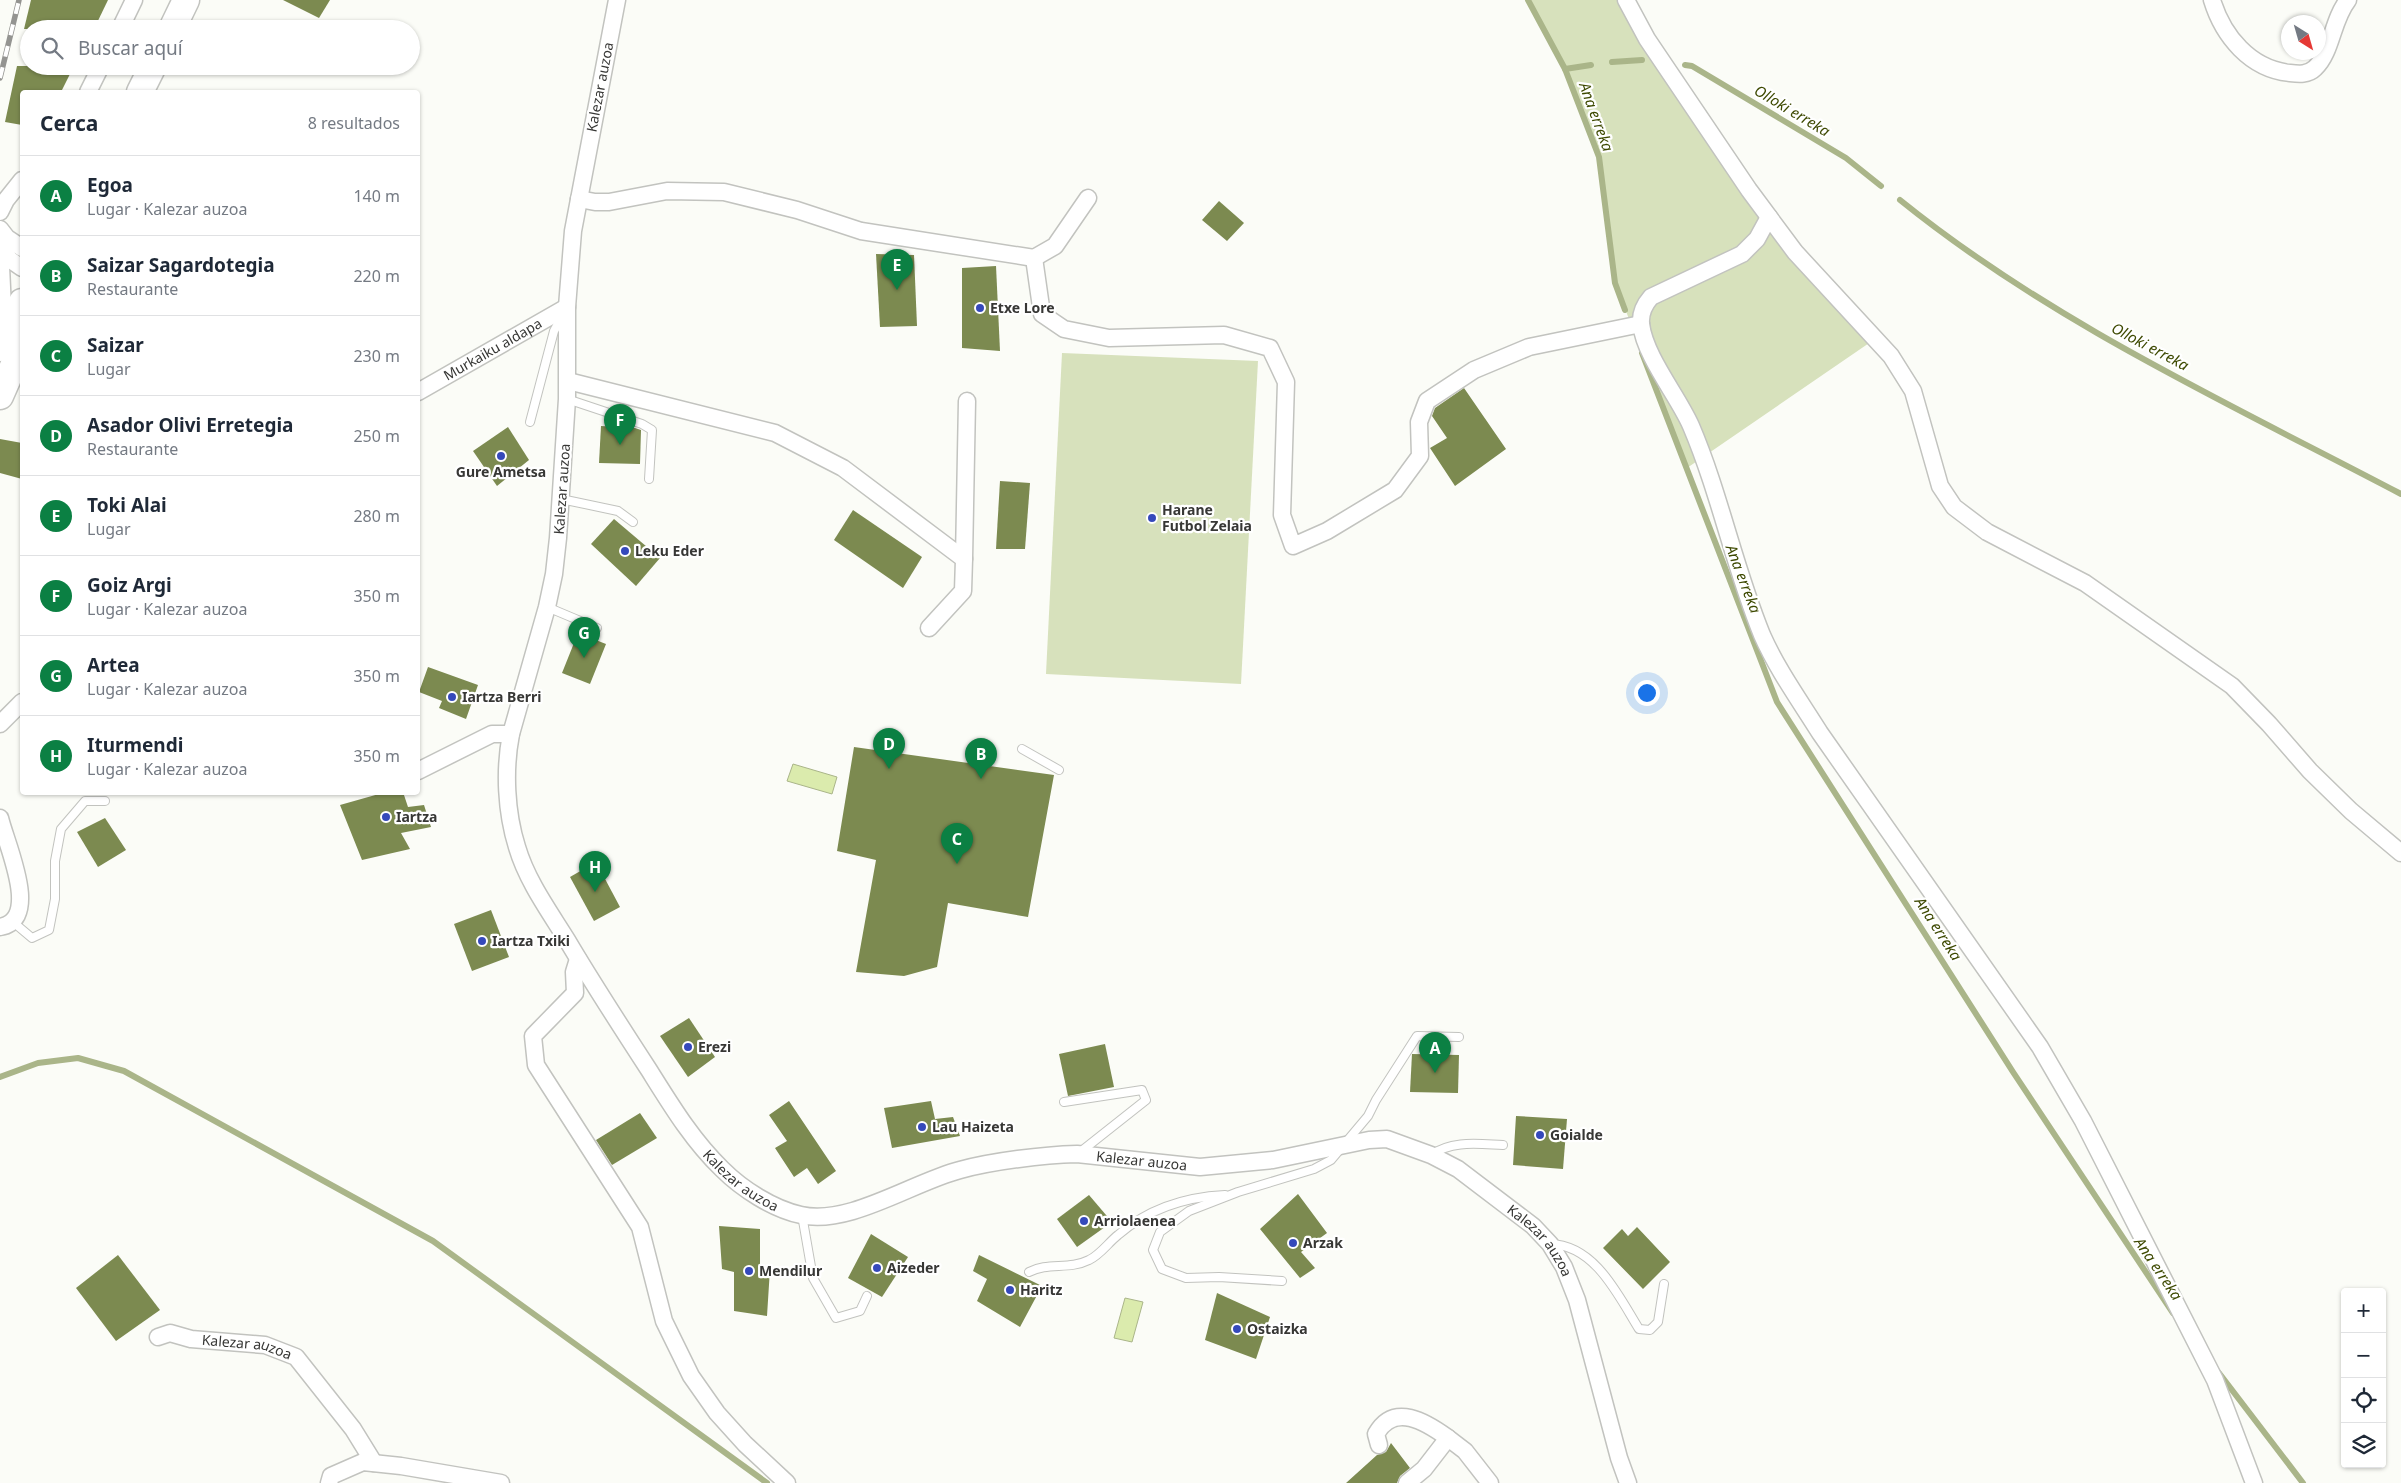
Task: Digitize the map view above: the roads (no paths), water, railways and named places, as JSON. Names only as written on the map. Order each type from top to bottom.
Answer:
[{"type":"highway","points":[[176,20],[186,0]]},
{"type":"highway","points":[[141,90],[149,75]]},
{"type":"highway","points":[[0,396],[20,312]]},
{"type":"street","points":[[124,20],[134,0]]},
{"type":"street","name":"Kalezar auzoa","points":[[617,0],[578,199],[567,306],[568,381],[561,499],[554,574],[547,607],[511,734],[508,751],[510,815],[517,847],[528,875],[578,959],[682,1122],[723,1170],[750,1191],[776,1206],[802,1215],[843,1212],[871,1205],[961,1169],[1058,1155],[1077,1154],[1200,1167],[1273,1160],[1346,1144],[1387,1139],[1431,1155],[1484,1187],[1533,1226],[1550,1244],[1564,1267],[1577,1300],[1618,1458],[1628,1483]]},
{"type":"street","points":[[1626,0],[1648,39],[1769,217],[1795,252],[1891,356],[1913,391],[1940,486],[1954,507],[1987,532],[2085,583],[2232,686],[2337,798],[2401,853]]},
{"type":"street","points":[[2212,0],[2221,25],[2234,44],[2250,58],[2280,72],[2303,74],[2314,70],[2324,58],[2335,22],[2348,0]]},
{"type":"street","points":[[89,90],[96,75]]},
{"type":"street","points":[[0,212],[6,200],[20,182]]},
{"type":"street","points":[[578,199],[602,202],[667,191],[724,192],[797,210],[861,230],[1034,258],[1055,246],[1088,198]]},
{"type":"street","points":[[1769,217],[1757,239],[1742,254],[1651,297],[1643,307],[1641,324],[1651,352],[1691,425],[1763,635],[1788,682],[1897,845],[2040,1047],[2082,1121],[2215,1380],[2254,1483]]},
{"type":"street","points":[[0,229],[11,242],[20,247]]},
{"type":"street","points":[[0,241],[9,259],[20,267]]},
{"type":"street","points":[[0,245],[4,322],[14,342]]},
{"type":"street","points":[[1034,258],[1042,314],[1064,329],[1109,338],[1224,335],[1270,348],[1286,382],[1282,515],[1293,546],[1327,532],[1395,490],[1420,456],[1419,422],[1427,401],[1474,370],[1529,346],[1641,324]]},
{"type":"street","name":"Murkaiku aldapa","points":[[420,391],[567,306]]},
{"type":"street","points":[[568,381],[774,433],[844,468],[964,559]]},
{"type":"street","points":[[929,628],[963,591],[967,401]]},
{"type":"street","points":[[0,724],[20,704]]},
{"type":"street","points":[[420,770],[492,734],[511,734]]},
{"type":"street","points":[[0,818],[19,886],[20,910],[6,924]]},
{"type":"street","points":[[578,959],[574,972],[575,993],[533,1036],[536,1065],[640,1227],[664,1321],[690,1376],[717,1413],[745,1444],[787,1483]]},
{"type":"street","name":"Kalezar auzoa","points":[[158,1337],[170,1333],[191,1340],[265,1345],[296,1357],[353,1429],[374,1463]]},
{"type":"street","points":[[1380,1445],[1376,1434],[1381,1424],[1403,1416],[1428,1424],[1465,1451],[1490,1483]]},
{"type":"street","points":[[1408,1483],[1424,1469],[1448,1438]]},
{"type":"street","points":[[328,1483],[330,1476],[362,1462],[501,1483]]},
{"type":"lane","points":[[530,422],[554,331],[567,306]]},
{"type":"lane","points":[[567,399],[642,424],[652,430],[649,479]]},
{"type":"lane","points":[[561,499],[618,511],[633,522]]},
{"type":"lane","points":[[547,607],[597,628]]},
{"type":"lane","points":[[1022,749],[1059,770]]},
{"type":"lane","points":[[6,924],[32,938],[49,930],[55,899],[55,861],[61,829],[85,801],[105,801]]},
{"type":"lane","points":[[1282,1281],[1219,1277],[1186,1278],[1162,1269],[1153,1250],[1160,1232],[1189,1211],[1314,1169],[1331,1160],[1368,1116],[1376,1100],[1417,1036],[1459,1037]]},
{"type":"lane","points":[[1064,1102],[1142,1090],[1146,1100],[1077,1154]]},
{"type":"lane","points":[[1431,1155],[1441,1148],[1463,1143],[1503,1145]]},
{"type":"lane","points":[[1029,1272],[1043,1267],[1076,1266],[1090,1260],[1119,1234],[1173,1203],[1185,1199],[1232,1195]]},
{"type":"lane","points":[[802,1215],[813,1278],[836,1318],[860,1311],[867,1296]]},
{"type":"lane","points":[[1550,1244],[1562,1244],[1578,1251],[1602,1273],[1640,1328],[1650,1330],[1658,1322],[1664,1284]]},
{"type":"waterway","name":"Ana erreka","points":[[1528,0],[1565,69],[1599,157],[1615,283],[1625,310]]},
{"type":"waterway","name":"Olloki erreka","points":[[1612,62],[1642,60]]},
{"type":"waterway","name":"Olloki erreka","points":[[1565,69],[1591,65]]},
{"type":"waterway","name":"Olloki erreka","points":[[1685,65],[1692,66],[1846,158],[1881,186]]},
{"type":"waterway","name":"Olloki erreka","points":[[1900,200],[1958,244],[2018,285],[2080,323],[2207,394],[2401,494]]},
{"type":"waterway","name":"Ana erreka","points":[[1642,353],[1777,702],[2013,1072],[2173,1313]]},
{"type":"waterway","points":[[0,1077],[38,1063],[78,1058],[124,1071],[433,1241],[767,1483]]},
{"type":"waterway","name":"Ana erreka","points":[[2219,1373],[2303,1483]]},
{"type":"railway","points":[[0,78],[19,0]]},
{"type":"place","name":"Toki Alai","points":[[897,290]]},
{"type":"place","name":"Etxe Lore","points":[[980,308]]},
{"type":"place","name":"Goiz Argi","points":[[620,445]]},
{"type":"place","name":"Gure Ametsa","points":[[501,456]]},
{"type":"place","name":"Harane Futbol Zelaia","points":[[1152,518]]},
{"type":"place","name":"Leku Eder","points":[[625,551]]},
{"type":"place","name":"Artea","points":[[584,658]]},
{"type":"place","name":"Iartza Berri","points":[[452,697]]},
{"type":"place","name":"Asador Olivi Erretegia","points":[[889,769]]},
{"type":"place","name":"Saizar Sagardotegia","points":[[981,779]]},
{"type":"place","name":"Iartza","points":[[386,817]]},
{"type":"place","name":"Saizar","points":[[957,864]]},
{"type":"place","name":"Iturmendi","points":[[595,892]]},
{"type":"place","name":"Iartza Txiki","points":[[482,941]]},
{"type":"place","name":"Erezi","points":[[688,1047]]},
{"type":"place","name":"Egoa","points":[[1435,1073]]},
{"type":"place","name":"Lau Haizeta","points":[[922,1127]]},
{"type":"place","name":"Goialde","points":[[1540,1135]]},
{"type":"place","name":"Arriolaenea","points":[[1084,1221]]},
{"type":"place","name":"Arzak","points":[[1293,1243]]},
{"type":"place","name":"Aizeder","points":[[877,1268]]},
{"type":"place","name":"Mendilur","points":[[749,1271]]},
{"type":"place","name":"Haritz","points":[[1010,1290]]},
{"type":"place","name":"Ostaizka","points":[[1237,1329]]}]
